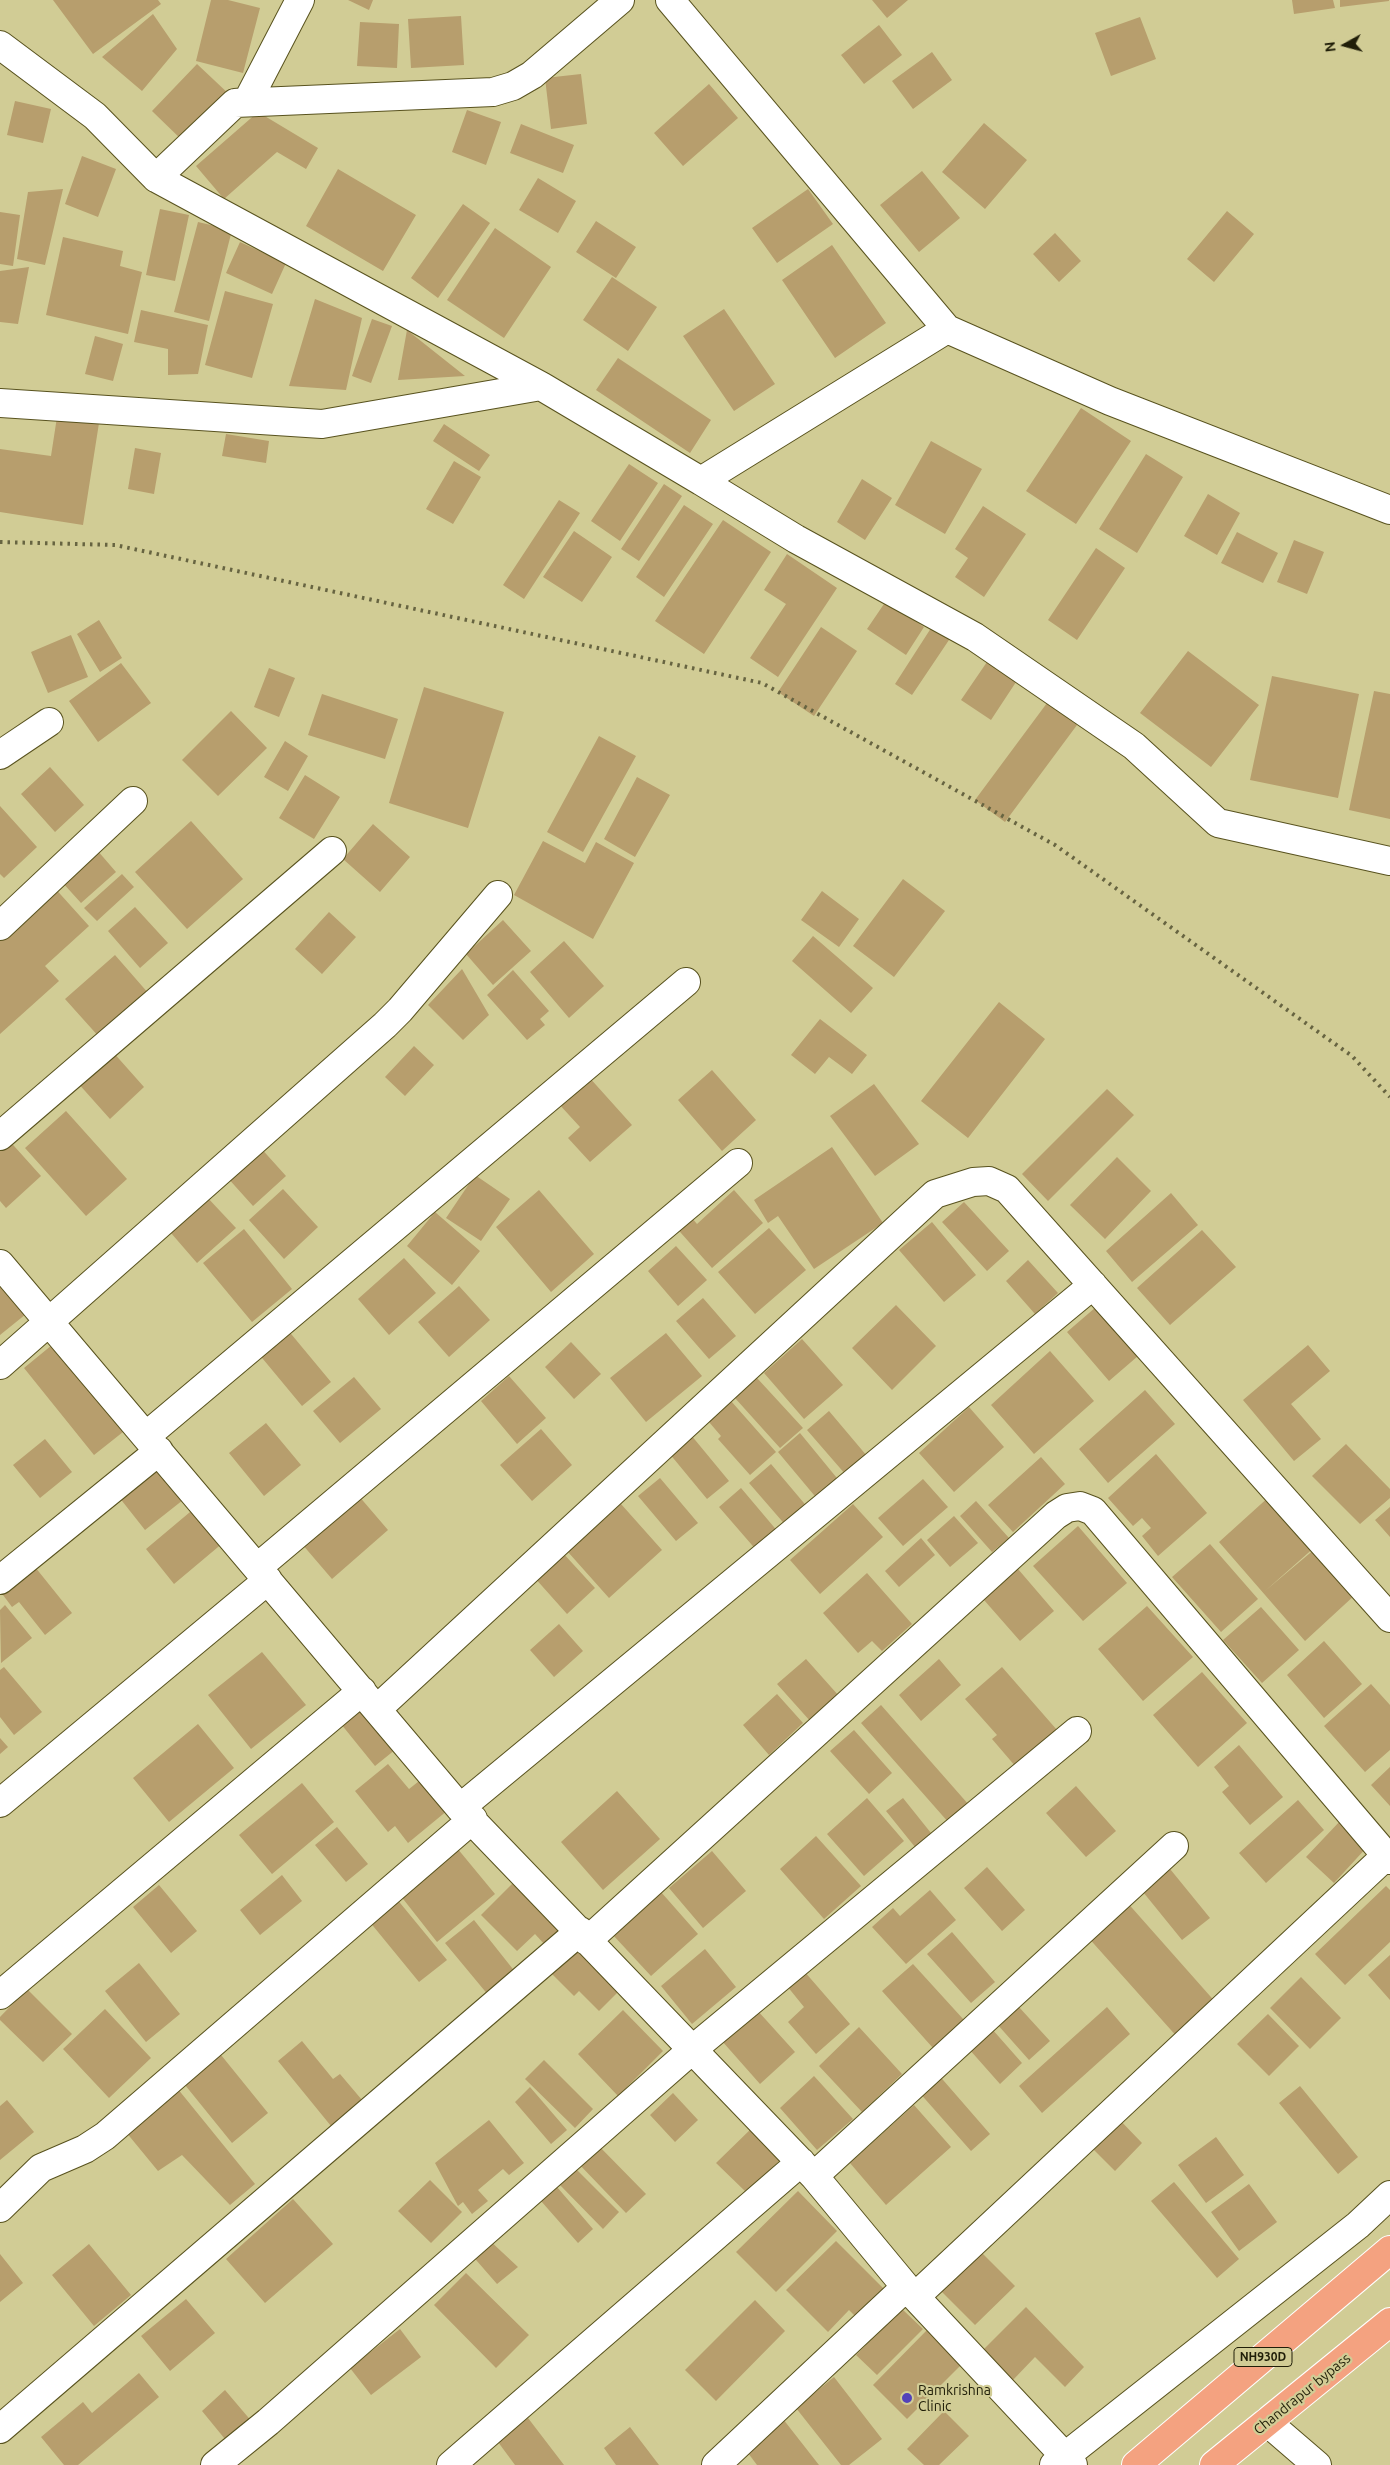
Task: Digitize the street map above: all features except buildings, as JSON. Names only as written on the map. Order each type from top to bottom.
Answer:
[{"type":"highway","name":"NH930D","points":[[1136,2465],[1390,2250]]},
{"type":"highway","name":"Chandrapur bypass","points":[[1214,2465],[1390,2322]]},
{"type":"street","points":[[156,178],[235,103],[247,102],[300,0]]},
{"type":"street","points":[[235,103],[493,92],[513,86],[532,75],[620,0]]},
{"type":"street","points":[[670,0],[948,329],[1110,401],[1390,510]]},
{"type":"street","points":[[0,45],[95,116],[156,178],[541,386],[796,539],[975,637],[1134,746],[1218,823],[1390,861]]},
{"type":"street","points":[[701,481],[948,329]]},
{"type":"street","points":[[0,402],[322,424],[541,386]]},
{"type":"street","points":[[0,755],[49,722]]},
{"type":"street","points":[[0,926],[133,801]]},
{"type":"street","points":[[0,1136],[332,851]]},
{"type":"street","points":[[0,1365],[385,1025],[498,895]]},
{"type":"street","points":[[0,1580],[153,1444],[686,982]]},
{"type":"street","points":[[0,1803],[738,1163]]},
{"type":"street","points":[[0,1995],[369,1700],[934,1194],[973,1182],[989,1181],[1007,1189],[1390,1618]]},
{"type":"street","points":[[0,1264],[467,1814],[808,2169],[911,2292],[1064,2462],[1351,2232],[1390,2195]]},
{"type":"street","points":[[0,2208],[41,2168],[106,2136],[467,1814],[1093,1285]]},
{"type":"street","points":[[0,2429],[583,1936],[1056,1514],[1067,1508],[1080,1506],[1093,1511],[1388,1858],[911,2292],[716,2465]]},
{"type":"street","points":[[215,2465],[268,2422],[693,2049],[1078,1730]]},
{"type":"street","points":[[451,2465],[808,2169],[1174,1846]]},
{"type":"street","points":[[1268,2422],[1316,2465]]},
{"type":"railway","points":[[0,542],[115,545],[762,683],[1055,845],[1352,1056],[1390,1097]]},
{"type":"place","name":"Ramkrishna Clinic","points":[[907,2398]]}]
